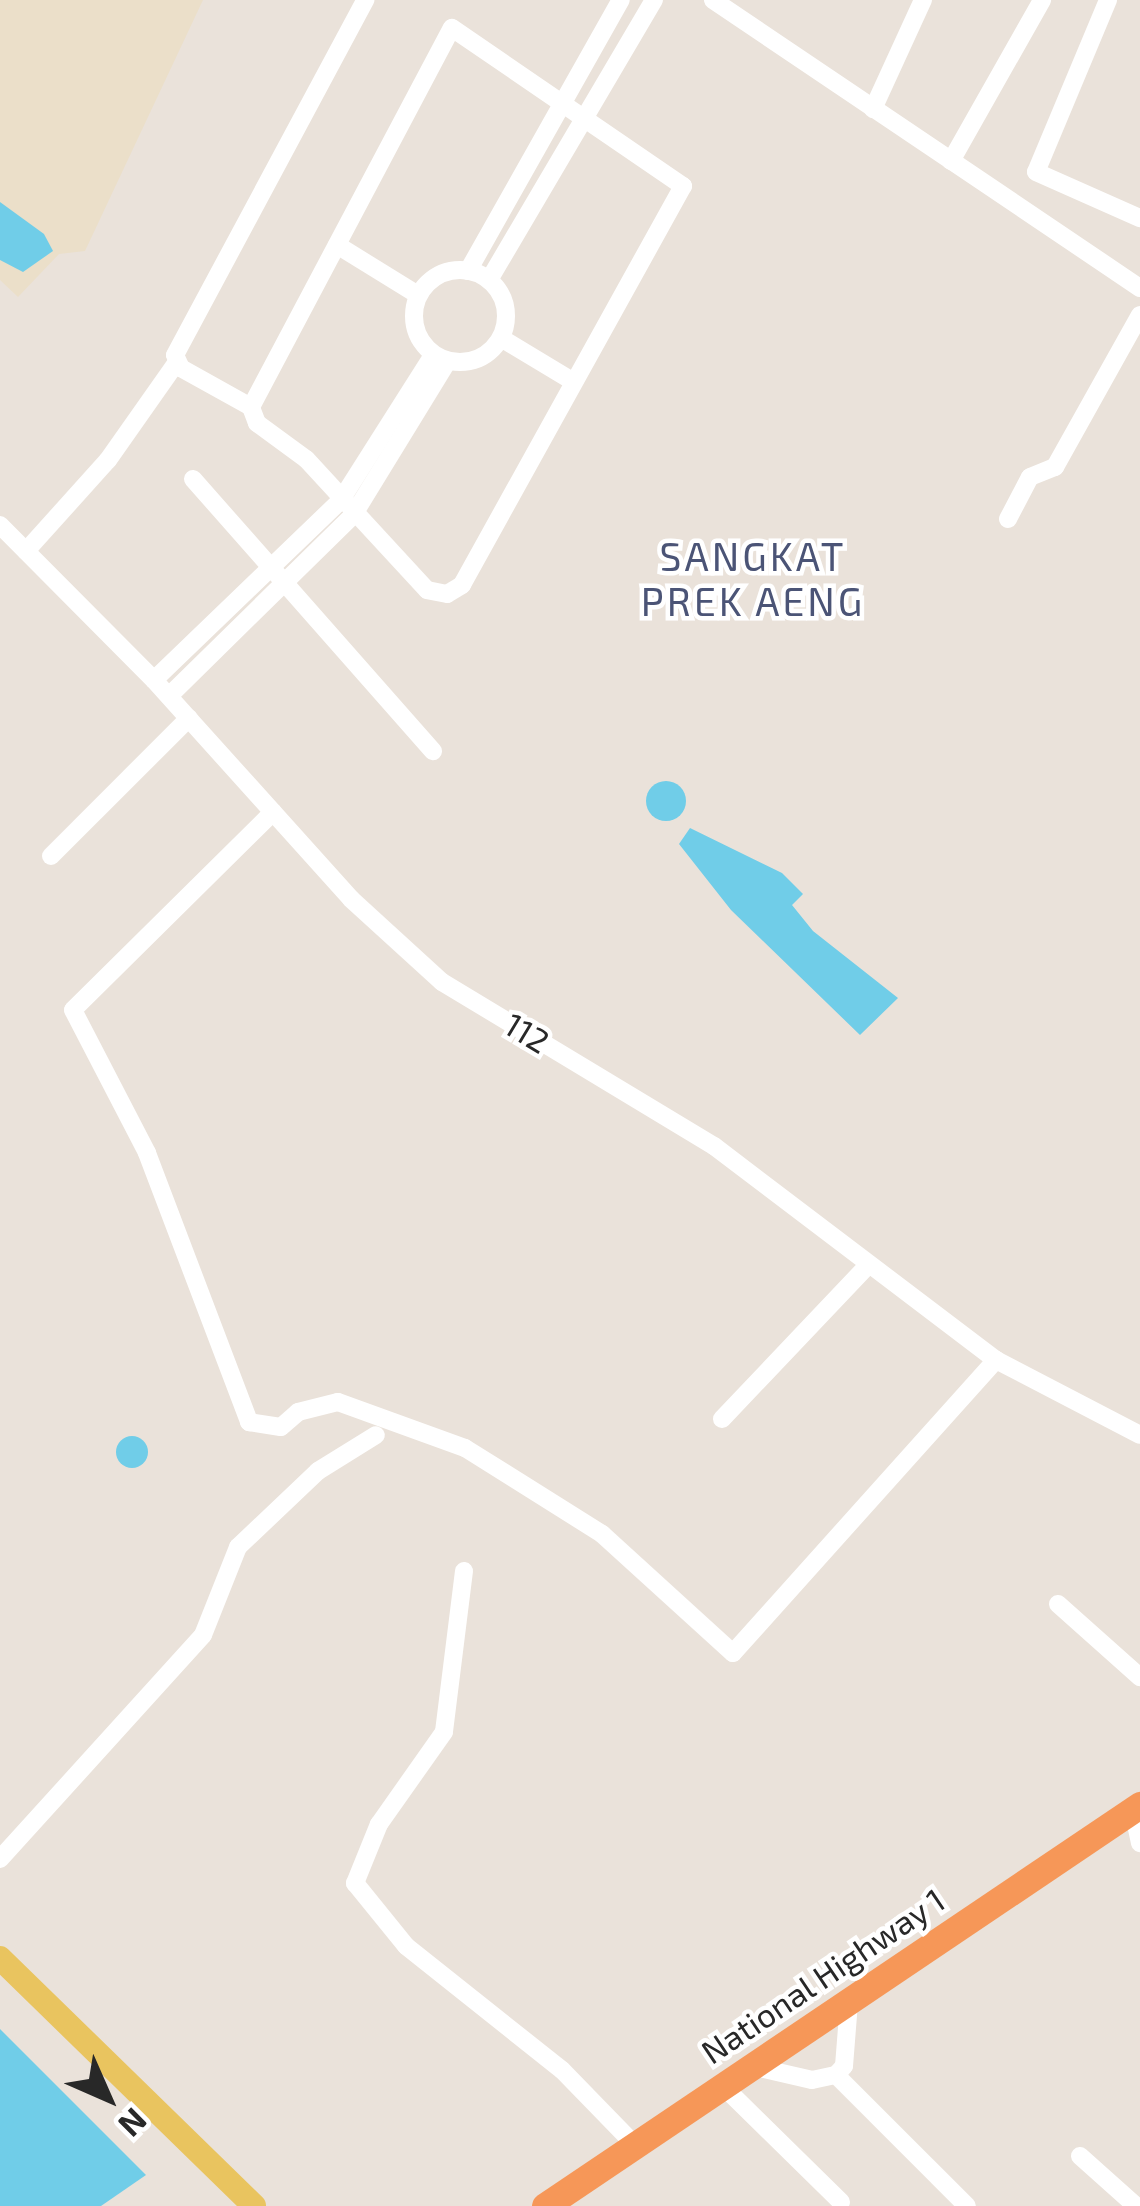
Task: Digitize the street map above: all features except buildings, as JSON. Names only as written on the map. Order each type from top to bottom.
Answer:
[{"type":"highway","name":"National Highway 1","points":[[545,2206],[1136,1807]]},
{"type":"main road","points":[[0,1958],[254,2206]]},
{"type":"street","points":[[26,551],[108,460],[177,362],[365,0]]},
{"type":"street","points":[[468,271],[621,0]]},
{"type":"street","points":[[489,280],[654,0]]},
{"type":"street","points":[[712,0],[1140,288]]},
{"type":"street","points":[[873,109],[907,51],[923,0]]},
{"type":"street","points":[[951,161],[1042,0]]},
{"type":"street","points":[[1108,0],[1036,172],[1140,218]]},
{"type":"street","points":[[177,362],[251,407],[257,424],[307,459],[427,590],[447,594],[462,585],[683,186],[452,28],[251,407]]},
{"type":"street","points":[[337,245],[418,296]]},
{"type":"street","points":[[468,271],[489,280],[506,307],[501,338],[478,359],[440,358],[413,321],[418,296],[436,276],[468,271]]},
{"type":"street","points":[[1008,519],[1030,477],[1055,467],[1140,315]]},
{"type":"street","points":[[501,338],[574,382]]},
{"type":"street","points":[[169,696],[286,583],[347,507],[440,358]]},
{"type":"street","points":[[193,479],[433,751]]},
{"type":"street","points":[[154,680],[272,568],[347,507]]},
{"type":"street","name":"112","points":[[0,525],[442,982],[714,1146],[996,1360],[1140,1435]]},
{"type":"street","points":[[51,856],[189,718]]},
{"type":"street","points":[[273,812],[73,1010],[147,1153],[249,1422],[281,1427],[298,1412],[338,1402],[465,1448],[602,1534],[733,1653],[996,1360]]},
{"type":"street","points":[[722,1419],[868,1266]]},
{"type":"street","points":[[0,1859],[203,1635],[247,1537],[318,1471],[376,1435]]},
{"type":"street","points":[[464,1571],[444,1732],[379,1824],[355,1883],[419,1958],[562,2070],[637,2147]]},
{"type":"street","points":[[1058,1604],[1140,1677]]},
{"type":"street","points":[[1136,1807],[1140,1844]]},
{"type":"street","points":[[836,2075],[848,2045],[849,2002]]},
{"type":"street","points":[[755,2067],[812,2080],[836,2075]]},
{"type":"street","points":[[836,2075],[967,2206]]},
{"type":"street","points":[[724,2087],[841,2202]]},
{"type":"street","points":[[1080,2156],[1136,2206]]},
{"type":"shaded area","points":[[0,0],[203,0],[85,251],[59,254],[18,297],[0,280]]},
{"type":"water","points":[[0,202],[44,234],[53,251],[23,272],[0,260]]},
{"type":"water","points":[[666,781],[680,787],[686,801],[680,815],[666,821],[652,815],[646,801],[652,787]]},
{"type":"water","points":[[690,828],[782,873],[803,894],[792,905],[813,931],[898,998],[860,1035],[731,910],[679,844]]},
{"type":"water","points":[[132,1436],[143,1441],[148,1452],[143,1463],[132,1468],[121,1463],[116,1452],[121,1441]]},
{"type":"water","points":[[0,2029],[146,2175],[101,2206],[0,2206]]},
{"type":"district","name":"SANGKAT PREK AENG","points":[[753,580]]}]
